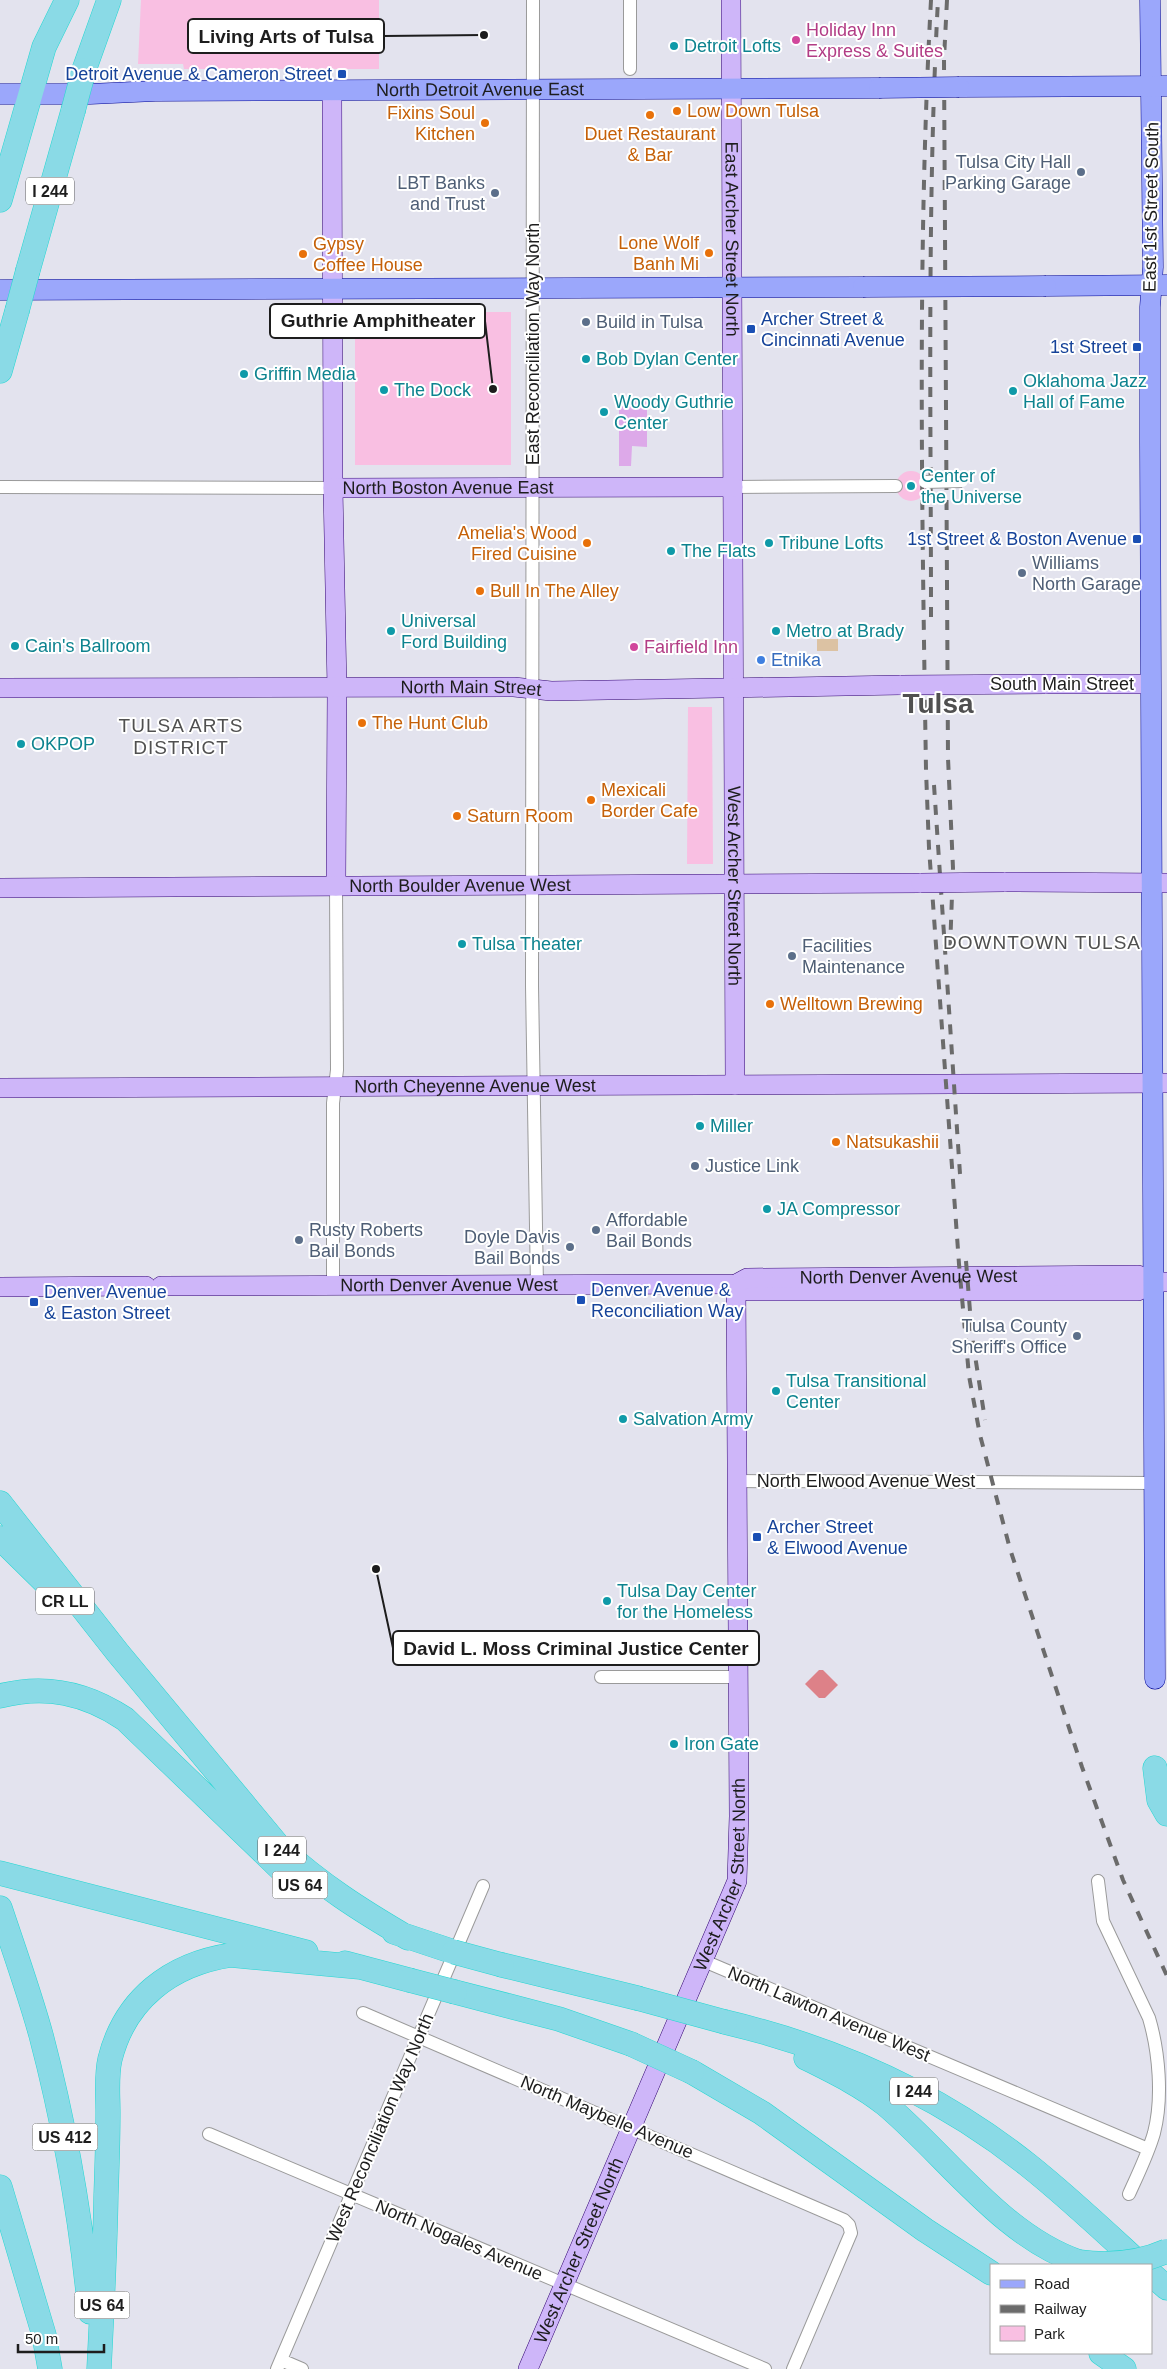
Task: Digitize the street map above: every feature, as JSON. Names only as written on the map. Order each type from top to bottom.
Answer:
[{"type":"highway","points":[[0,200],[44,47],[67,0]]},
{"type":"highway","name":"I 244","points":[[0,371],[84,70],[109,0]]},
{"type":"highway","name":"I 244","points":[[0,1503],[118,1653],[280,1848],[311,1876],[345,1901],[408,1938],[502,1965],[736,2024],[812,2046],[860,2065],[952,2112],[1028,2164],[1141,2264]]},
{"type":"highway","name":"CR LL","points":[[0,1538],[118,1653]]},
{"type":"highway","name":"US 64","points":[[0,1696],[16,1692],[52,1691],[85,1698],[111,1710],[125,1719],[270,1860],[303,1888],[339,1911],[408,1938]]},
{"type":"highway","points":[[1155,1768],[1159,1800],[1167,1814]]},
{"type":"highway","points":[[0,1873],[207,1925],[559,2019],[631,2044],[692,2072],[762,2113],[925,2230],[990,2272]]},
{"type":"highway","name":"US 412","points":[[0,1908],[41,2035],[68,2148],[84,2251],[93,2369]]},
{"type":"highway","name":"US 64","points":[[99,2369],[105,2242],[108,2076],[114,2047],[131,2013],[150,1991],[172,1973],[205,1960],[231,1955],[360,1967]]},
{"type":"highway","points":[[736,2024],[860,2086],[886,2105],[1021,2231],[1048,2250],[1078,2262],[1124,2263],[1138,2262],[1167,2251]]},
{"type":"highway","points":[[0,2187],[37,2311],[50,2369]]},
{"type":"highway","points":[[0,2228],[37,2311]]},
{"type":"highway","points":[[1152,2275],[1167,2288]]},
{"type":"highway","points":[[1102,2354],[1124,2369]]},
{"type":"main road","name":"East 1st Street South","points":[[1150,0],[1159,86],[1159,285],[1150,307],[1151,684],[1160,883],[1161,1282],[1154,1483],[1155,1679]]},
{"type":"main road","name":"North Detroit Avenue East","points":[[0,94],[29,95],[155,91],[1159,86]]},
{"type":"main road","points":[[0,290],[1159,285]]},
{"type":"street","name":"East Reconciliation Way North","points":[[531,689],[533,0]]},
{"type":"street","points":[[630,0],[630,70]]},
{"type":"street","name":"East Archer Street North","points":[[731,0],[733,688]]},
{"type":"street","points":[[332,90],[333,488],[337,688],[337,1070],[333,1103],[333,1286]]},
{"type":"street","points":[[925,482],[962,481]]},
{"type":"street","name":"North Boston Avenue East","points":[[0,487],[896,486]]},
{"type":"street","name":"South Main Street","points":[[942,685],[1151,684]]},
{"type":"street","name":"North Main Street","points":[[0,688],[514,687],[551,692],[760,686],[942,685]]},
{"type":"street","name":"West Archer Street North","points":[[733,688],[735,1085]]},
{"type":"street","points":[[531,689],[533,1087],[537,1287]]},
{"type":"street","name":"North Boulder Avenue West","points":[[0,888],[1004,882],[1160,883]]},
{"type":"street","name":"North Cheyenne Avenue West","points":[[0,1088],[1160,1083]]},
{"type":"street","name":"North Denver Avenue West","points":[[0,1287],[537,1287],[736,1284],[747,1278],[1081,1283],[1138,1275],[1161,1282]]},
{"type":"street","name":"West Archer Street North","points":[[528,2369],[737,1881],[739,1677],[736,1284]]},
{"type":"street","name":"North Elwood Avenue West","points":[[737,1481],[1154,1483]]},
{"type":"street","points":[[601,1677],[739,1677]]},
{"type":"street","points":[[1098,1880],[1103,1921],[1141,1997],[1154,2035],[1159,2070],[1154,2132],[1129,2194]]},
{"type":"street","name":"West Reconciliation Way North","points":[[279,2364],[483,1886]]},
{"type":"street","name":"North Lawton Avenue West","points":[[704,1961],[1148,2149]]},
{"type":"street","name":"North Maybelle Avenue","points":[[363,2014],[844,2220],[849,2225],[850,2235],[793,2369]]},
{"type":"street","name":"North Nogales Avenue","points":[[209,2134],[765,2369]]},
{"type":"street","points":[[279,2364],[302,2369]]},
{"type":"shaded area","points":[[647,398],[647,447],[632,446],[631,466],[619,466],[619,399]]},
{"type":"shaded area","points":[[817,639],[838,639],[838,651],[817,651]]},
{"type":"shaded area","points":[[819,1670],[823,1670],[838,1685],[825,1698],[819,1698],[805,1684]]},
{"type":"green space","points":[[141,0],[379,0],[379,69],[184,69],[183,64],[138,64]]},
{"type":"green space","points":[[355,312],[511,312],[511,465],[355,465]]},
{"type":"green space","name":"Center of the Universe","points":[[911,471],[917,472],[925,480],[925,492],[917,500],[911,501],[905,500],[897,492],[896,486],[897,480],[905,472]]},
{"type":"green space","points":[[688,707],[712,707],[713,864],[687,864]]},
{"type":"railway","points":[[931,0],[922,289],[922,481],[926,770],[929,848],[959,1264],[969,1376],[980,1435],[1010,1549],[1082,1767],[1123,1880],[1167,1976]]},
{"type":"railway","points":[[931,617],[931,231],[938,0]]},
{"type":"railway","points":[[947,0],[944,59],[948,758],[953,868],[950,950]]},
{"type":"railway","points":[[934,785],[960,1174]]},
{"type":"railway","points":[[966,1261],[972,1336],[985,1420]]},
{"type":"place","name":"Living Arts of Tulsa","points":[[484,35]]},
{"type":"place","name":"Holiday Inn Express & Suites","points":[[796,40]]},
{"type":"place","name":"Detroit Lofts","points":[[674,46]]},
{"type":"place","name":"Detroit Avenue & Cameron Street","points":[[342,74]]},
{"type":"place","name":"Low Down Tulsa","points":[[677,111]]},
{"type":"place","name":"Duet Restaurant & Bar","points":[[650,115]]},
{"type":"place","name":"Fixins Soul Kitchen","points":[[485,123]]},
{"type":"place","name":"Tulsa City Hall Parking Garage","points":[[1081,172]]},
{"type":"place","name":"LBT Banks and Trust","points":[[495,193]]},
{"type":"place","name":"Lone Wolf Banh Mi","points":[[709,253]]},
{"type":"place","name":"Gypsy Coffee House","points":[[303,254]]},
{"type":"place","name":"Build in Tulsa","points":[[586,322]]},
{"type":"place","name":"Archer Street & Cincinnati Avenue","points":[[751,329]]},
{"type":"place","name":"1st Street","points":[[1137,347]]},
{"type":"place","name":"Bob Dylan Center","points":[[586,359]]},
{"type":"place","name":"Griffin Media","points":[[244,374]]},
{"type":"place","name":"Guthrie Amphitheater","points":[[493,389]]},
{"type":"place","name":"The Dock","points":[[384,390]]},
{"type":"place","name":"Oklahoma Jazz Hall of Fame","points":[[1013,391]]},
{"type":"place","name":"Woody Guthrie Center","points":[[604,412]]},
{"type":"place","name":"Center of the Universe","points":[[911,486]]},
{"type":"place","name":"1st Street & Boston Avenue","points":[[1137,539]]},
{"type":"place","name":"Amelia's Wood Fired Cuisine","points":[[587,543]]},
{"type":"place","name":"Tribune Lofts","points":[[769,543]]},
{"type":"place","name":"The Flats","points":[[671,551]]},
{"type":"place","name":"Williams North Garage","points":[[1022,573]]},
{"type":"place","name":"Bull In The Alley","points":[[480,591]]},
{"type":"place","name":"Universal Ford Building","points":[[391,631]]},
{"type":"place","name":"Metro at Brady","points":[[776,631]]},
{"type":"place","name":"Cain's Ballroom","points":[[15,646]]},
{"type":"place","name":"Fairfield Inn","points":[[634,647]]},
{"type":"place","name":"Etnika","points":[[761,660]]},
{"type":"place","name":"The Hunt Club","points":[[362,723]]},
{"type":"place","name":"OKPOP","points":[[21,744]]},
{"type":"place","name":"Mexicali Border Cafe","points":[[591,800]]},
{"type":"place","name":"Saturn Room","points":[[457,816]]},
{"type":"place","name":"Tulsa Theater","points":[[462,944]]},
{"type":"place","name":"Facilities Maintenance","points":[[792,956]]},
{"type":"place","name":"Welltown Brewing","points":[[770,1004]]},
{"type":"place","name":"Miller","points":[[700,1126]]},
{"type":"place","name":"Natsukashii","points":[[836,1142]]},
{"type":"place","name":"Justice Link","points":[[695,1166]]},
{"type":"place","name":"JA Compressor","points":[[767,1209]]},
{"type":"place","name":"Affordable Bail Bonds","points":[[596,1230]]},
{"type":"place","name":"Rusty Roberts Bail Bonds","points":[[299,1240]]},
{"type":"place","name":"Doyle Davis Bail Bonds","points":[[570,1247]]},
{"type":"place","name":"Denver Avenue & Reconciliation Way","points":[[581,1300]]},
{"type":"place","name":"Denver Avenue & Easton Street","points":[[34,1302]]},
{"type":"place","name":"Tulsa County Sheriff's Office","points":[[1077,1336]]},
{"type":"place","name":"Tulsa Transitional Center","points":[[776,1391]]},
{"type":"place","name":"Salvation Army","points":[[623,1419]]},
{"type":"place","name":"Archer Street & Elwood Avenue","points":[[757,1537]]},
{"type":"place","name":"David L. Moss Criminal Justice Center","points":[[376,1569]]},
{"type":"place","name":"Tulsa Day Center for the Homeless","points":[[607,1601]]},
{"type":"place","name":"Iron Gate","points":[[674,1744]]},
{"type":"district","name":"Tulsa","points":[[938,703]]},
{"type":"district","name":"TULSA ARTS DISTRICT","points":[[181,736]]},
{"type":"district","name":"DOWNTOWN TULSA","points":[[1042,942]]}]
